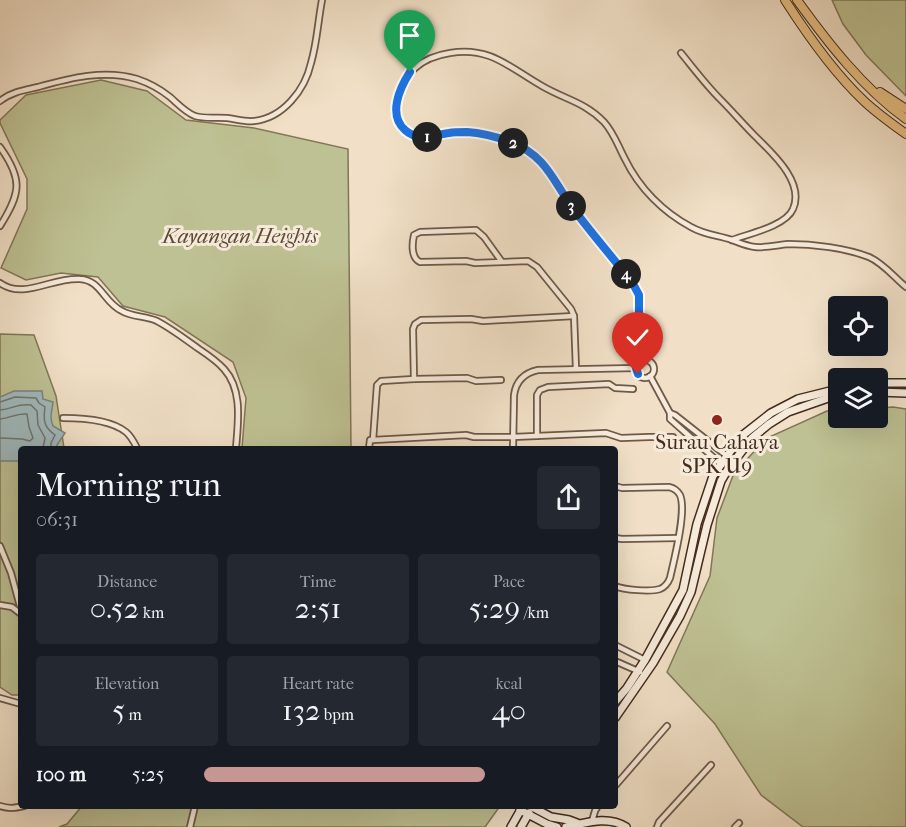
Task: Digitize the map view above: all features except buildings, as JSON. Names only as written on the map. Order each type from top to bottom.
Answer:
[{"type":"main road","points":[[785,0],[850,87],[866,103],[906,134]]},
{"type":"main road","points":[[797,0],[859,77],[906,119]]},
{"type":"main road","points":[[859,77],[906,109]]},
{"type":"street","points":[[0,101],[25,89],[69,78],[111,75],[137,79],[150,84],[161,90],[187,112],[196,116],[251,122],[264,119],[286,107],[304,82],[311,64],[322,0]]},
{"type":"street","points":[[641,349],[637,371],[640,376],[646,377],[654,369],[652,363],[644,357],[641,349],[637,289],[574,210],[541,161],[531,152],[491,135],[468,132],[426,138],[417,137],[406,131],[399,123],[396,114],[397,103],[404,82],[418,65],[431,58],[456,52],[485,54],[498,59],[541,86],[595,113],[615,137],[623,157],[640,185],[662,207],[690,227],[709,236],[755,247],[790,244],[831,247],[858,254],[879,263],[906,287]]},
{"type":"street","points":[[681,53],[717,96],[776,156],[793,185],[795,200],[792,211],[786,218],[732,240]]},
{"type":"street","points":[[0,147],[14,168],[17,181],[16,196],[0,226]]},
{"type":"street","points":[[502,262],[476,230],[420,232],[414,235],[414,257],[420,262],[466,261],[475,263],[502,262],[528,261],[537,267],[571,309],[574,316],[576,369]]},
{"type":"street","points":[[0,283],[18,290],[57,280],[89,280],[114,306],[122,311],[156,321],[184,337],[224,369],[236,390],[238,403],[236,446]]},
{"type":"street","points":[[414,379],[412,329],[421,320],[471,319],[483,321],[574,316]]},
{"type":"street","points":[[513,446],[515,387],[529,372],[638,365],[644,360],[650,361]]},
{"type":"street","points":[[650,375],[670,413],[670,418],[728,469]]},
{"type":"street","points":[[370,446],[377,385],[381,381],[468,378],[476,381],[501,380]]},
{"type":"street","points":[[888,383],[906,383]]},
{"type":"street","points":[[537,436],[537,395],[540,390],[548,387],[609,384],[615,388],[633,388]]},
{"type":"street","points":[[618,698],[645,660],[683,590],[697,524],[713,476],[721,464],[743,435],[771,413],[798,399],[828,392]]},
{"type":"street","points":[[888,392],[906,393]]},
{"type":"street","points":[[618,714],[653,663],[691,592],[707,525],[721,481],[728,469],[753,438],[770,424],[788,412],[828,399]]},
{"type":"street","points":[[670,413],[734,461]]},
{"type":"street","points":[[63,418],[88,418],[117,427],[132,438],[135,446]]},
{"type":"street","points":[[371,440],[466,435],[513,437],[606,433],[621,438],[673,437]]},
{"type":"street","points":[[618,487],[669,487],[679,492],[681,499],[680,528],[668,584],[662,589],[623,590],[618,588]]},
{"type":"street","points":[[618,538],[678,538]]},
{"type":"street","points":[[0,546],[11,573],[18,600]]},
{"type":"street","points":[[0,605],[18,611]]},
{"type":"street","points":[[618,646],[653,663]]},
{"type":"street","points":[[618,662],[645,675]]},
{"type":"street","points":[[0,698],[18,703]]},
{"type":"street","points":[[618,783],[667,726]]},
{"type":"street","points":[[657,827],[711,765]]},
{"type":"street","points":[[0,806],[18,807]]},
{"type":"street","points":[[190,827],[194,809]]},
{"type":"street","points":[[511,827],[521,809]]},
{"type":"street","points":[[523,809],[540,821],[557,827]]},
{"type":"street","points":[[522,825],[530,809]]},
{"type":"street","points":[[543,809],[551,817],[578,823]]},
{"type":"street","points":[[592,821],[596,809]]},
{"type":"street","points":[[522,825],[540,821]]},
{"type":"street","points":[[566,827],[592,821],[613,821],[626,827]]},
{"type":"green space","points":[[832,0],[906,0],[906,96],[866,55],[843,24]]},
{"type":"green space","name":"Kayangan Heights","points":[[101,80],[147,91],[186,120],[254,128],[348,149],[351,446],[242,446],[246,398],[233,362],[165,317],[123,306],[98,277],[61,273],[26,280],[1,268],[27,209],[27,179],[0,120],[26,95]]},
{"type":"green space","points":[[0,334],[34,335],[56,396],[64,446],[18,446],[18,695],[12,695],[0,687]]},
{"type":"green space","points":[[888,407],[906,409],[906,827],[803,827],[761,795],[715,724],[667,672],[710,576],[717,518],[734,473],[767,438],[827,411],[828,428],[888,428]]},
{"type":"green space","points":[[80,809],[498,809],[485,827],[59,827],[67,824]]},
{"type":"water","points":[[14,391],[42,391],[43,399],[53,402],[51,417],[53,426],[65,433],[57,446],[18,446],[18,461],[0,462],[0,397]]},
{"type":"place","name":"Surau Cahaya SPK U9","points":[[717,420]]},
{"type":"route","points":[[410,72],[400,92],[396,114],[399,123],[406,131],[417,137],[426,138],[468,132],[491,135],[531,152],[541,161],[574,210],[637,289],[641,349],[636,368],[638,374]]}]
